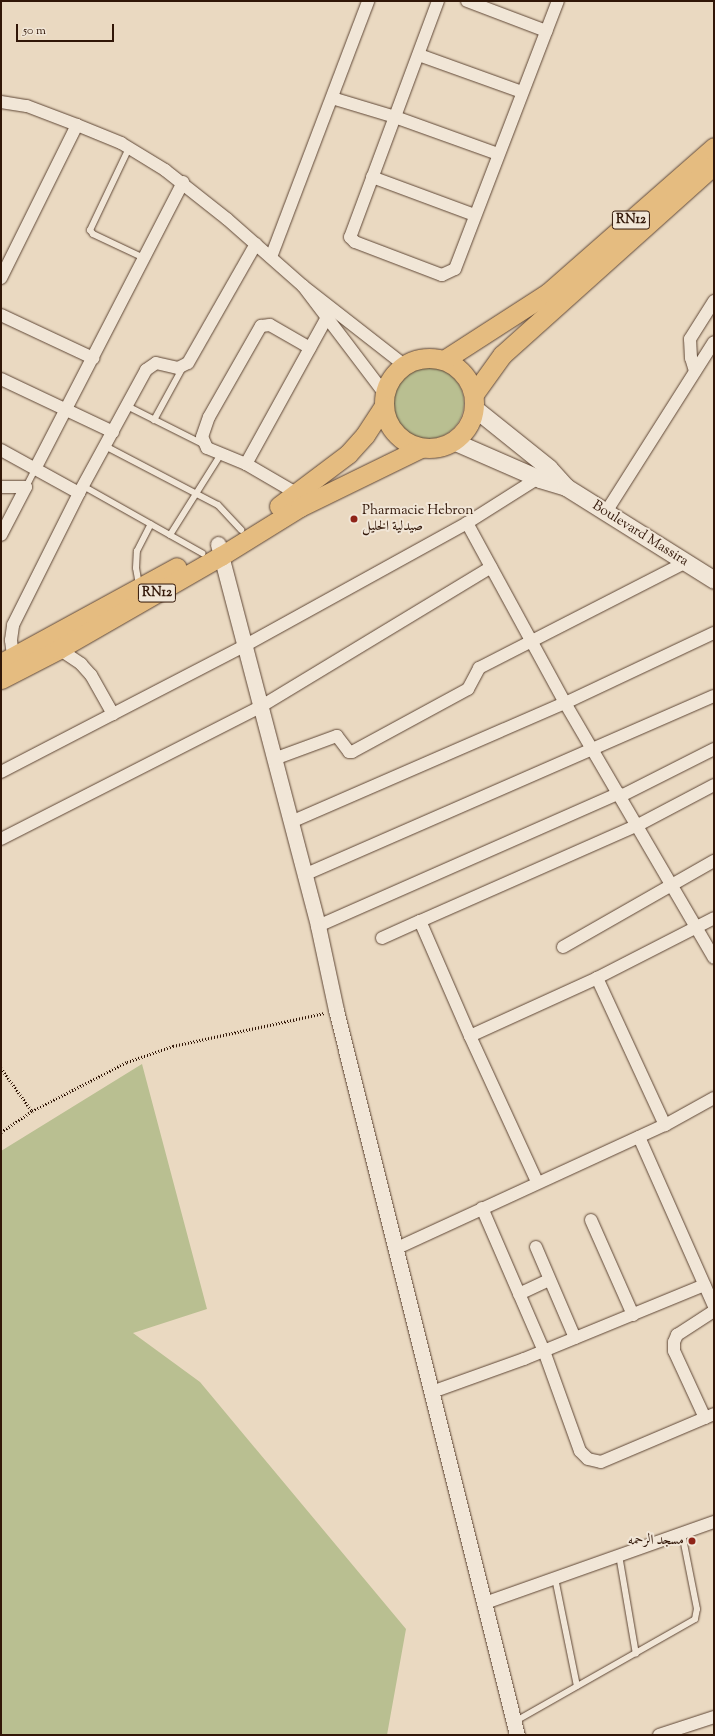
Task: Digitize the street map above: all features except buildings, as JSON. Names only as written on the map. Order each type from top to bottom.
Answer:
[{"type":"main road","name":"RN12","points":[[8,667],[140,587],[202,553],[220,550],[241,530],[304,498],[421,448],[438,447],[453,441],[464,432],[471,421],[474,401],[502,355],[552,299],[714,146]]},
{"type":"main road","name":"RN12","points":[[444,360],[552,299],[714,165]]},
{"type":"main road","name":"RN12","points":[[8,667],[60,649],[304,498],[348,454],[364,435],[384,400],[392,378],[404,365],[416,359],[430,357],[444,360],[464,373],[474,401]]},
{"type":"main road","points":[[384,400],[392,429],[410,444],[421,448]]},
{"type":"main road","points":[[474,401],[544,474]]},
{"type":"main road","name":"Boulevard Massira","points":[[453,441],[544,474],[714,580]]},
{"type":"street","points":[[271,257],[368,1]]},
{"type":"street","points":[[438,1],[350,237],[355,242],[442,275],[450,274],[455,269],[474,215],[558,1]]},
{"type":"street","points":[[467,1],[546,31]]},
{"type":"street","points":[[419,55],[522,92]]},
{"type":"street","points":[[332,98],[395,117],[498,154]]},
{"type":"street","points":[[1,102],[26,106],[77,125],[129,148],[183,182],[271,257],[303,286],[329,313],[404,365]]},
{"type":"street","points":[[1,278],[77,125]]},
{"type":"street","points":[[372,177],[474,215]]},
{"type":"street","points":[[35,469],[183,182]]},
{"type":"street","points":[[8,667],[14,625],[81,490],[150,366],[156,363],[183,367],[202,341],[256,244]]},
{"type":"street","points":[[695,371],[691,358],[690,340],[714,301]]},
{"type":"street","points":[[246,464],[329,313]]},
{"type":"street","points":[[329,313],[384,400]]},
{"type":"street","points":[[1,314],[93,358]]},
{"type":"street","points":[[304,498],[246,464],[221,454],[203,444],[202,437],[209,417],[261,326],[270,325],[310,348]]},
{"type":"street","points":[[606,512],[714,342]]},
{"type":"street","points":[[1,379],[113,432]]},
{"type":"street","points":[[1,450],[35,469],[81,490]]},
{"type":"street","points":[[1,772],[246,646],[467,523],[544,474]]},
{"type":"street","points":[[1,487],[26,487],[1,535]]},
{"type":"street","points":[[467,523],[565,703],[638,825],[714,958]]},
{"type":"street","points":[[220,550],[318,926],[336,1010],[516,1729]]},
{"type":"street","points":[[274,759],[337,736],[349,752],[352,752],[468,689],[479,668],[532,643],[686,562]]},
{"type":"street","points":[[1,839],[260,707],[491,566]]},
{"type":"street","points":[[291,822],[565,703],[714,633]]},
{"type":"street","points":[[60,649],[81,664],[91,675],[113,714]]},
{"type":"street","points":[[304,875],[714,696]]},
{"type":"street","points":[[318,926],[620,795],[714,749]]},
{"type":"street","points":[[382,938],[638,825],[714,785]]},
{"type":"street","points":[[563,947],[714,861]]},
{"type":"street","points":[[470,1036],[597,978],[714,918]]},
{"type":"street","points":[[420,922],[537,1182]]},
{"type":"street","points":[[597,978],[665,1125]]},
{"type":"street","points":[[396,1249],[537,1182],[639,1138],[714,1098]]},
{"type":"street","points":[[639,1138],[714,1306]]},
{"type":"street","points":[[482,1208],[544,1352],[580,1451],[588,1458],[601,1462],[710,1416],[674,1351],[674,1342],[678,1334],[714,1311]]},
{"type":"street","points":[[591,1220],[633,1314]]},
{"type":"street","points":[[536,1247],[575,1338]]},
{"type":"street","points":[[519,1294],[549,1280]]},
{"type":"street","points":[[432,1392],[544,1352],[704,1285]]},
{"type":"street","points":[[485,1603],[714,1522]]},
{"type":"street","points":[[659,1735],[714,1717]]},
{"type":"lane","points":[[129,148],[90,230],[93,234],[144,258]]},
{"type":"lane","points":[[154,420],[183,367]]},
{"type":"lane","points":[[127,406],[203,444]]},
{"type":"lane","points":[[105,446],[218,505],[241,530]]},
{"type":"lane","points":[[170,535],[221,454]]},
{"type":"lane","points":[[26,487],[35,469]]},
{"type":"lane","points":[[81,490],[151,524],[202,553]]},
{"type":"lane","points":[[140,587],[136,568],[137,551],[151,524]]},
{"type":"lane","points":[[516,1729],[577,1686],[692,1622],[697,1616],[682,1533]]},
{"type":"lane","points":[[619,1556],[636,1654]]},
{"type":"lane","points":[[555,1578],[577,1686]]},
{"type":"path","points":[[1,1132],[32,1111],[127,1062],[173,1046],[336,1010]]},
{"type":"path","points":[[1,1068],[32,1111]]},
{"type":"green space","points":[[421,367],[435,367],[442,369],[454,377],[462,389],[464,403],[462,417],[454,429],[442,437],[435,439],[421,439],[414,437],[402,429],[394,417],[392,410],[392,396],[394,389],[402,377],[414,369]]},
{"type":"green space","points":[[142,1064],[207,1309],[133,1333],[200,1382],[406,1629],[387,1735],[1,1735],[1,1151]]},
{"type":"place","name":"Pharmacie Hebron صيدلية الخليل","points":[[354,519]]},
{"type":"place","name":"مسجد الرحمه","points":[[692,1541]]}]
